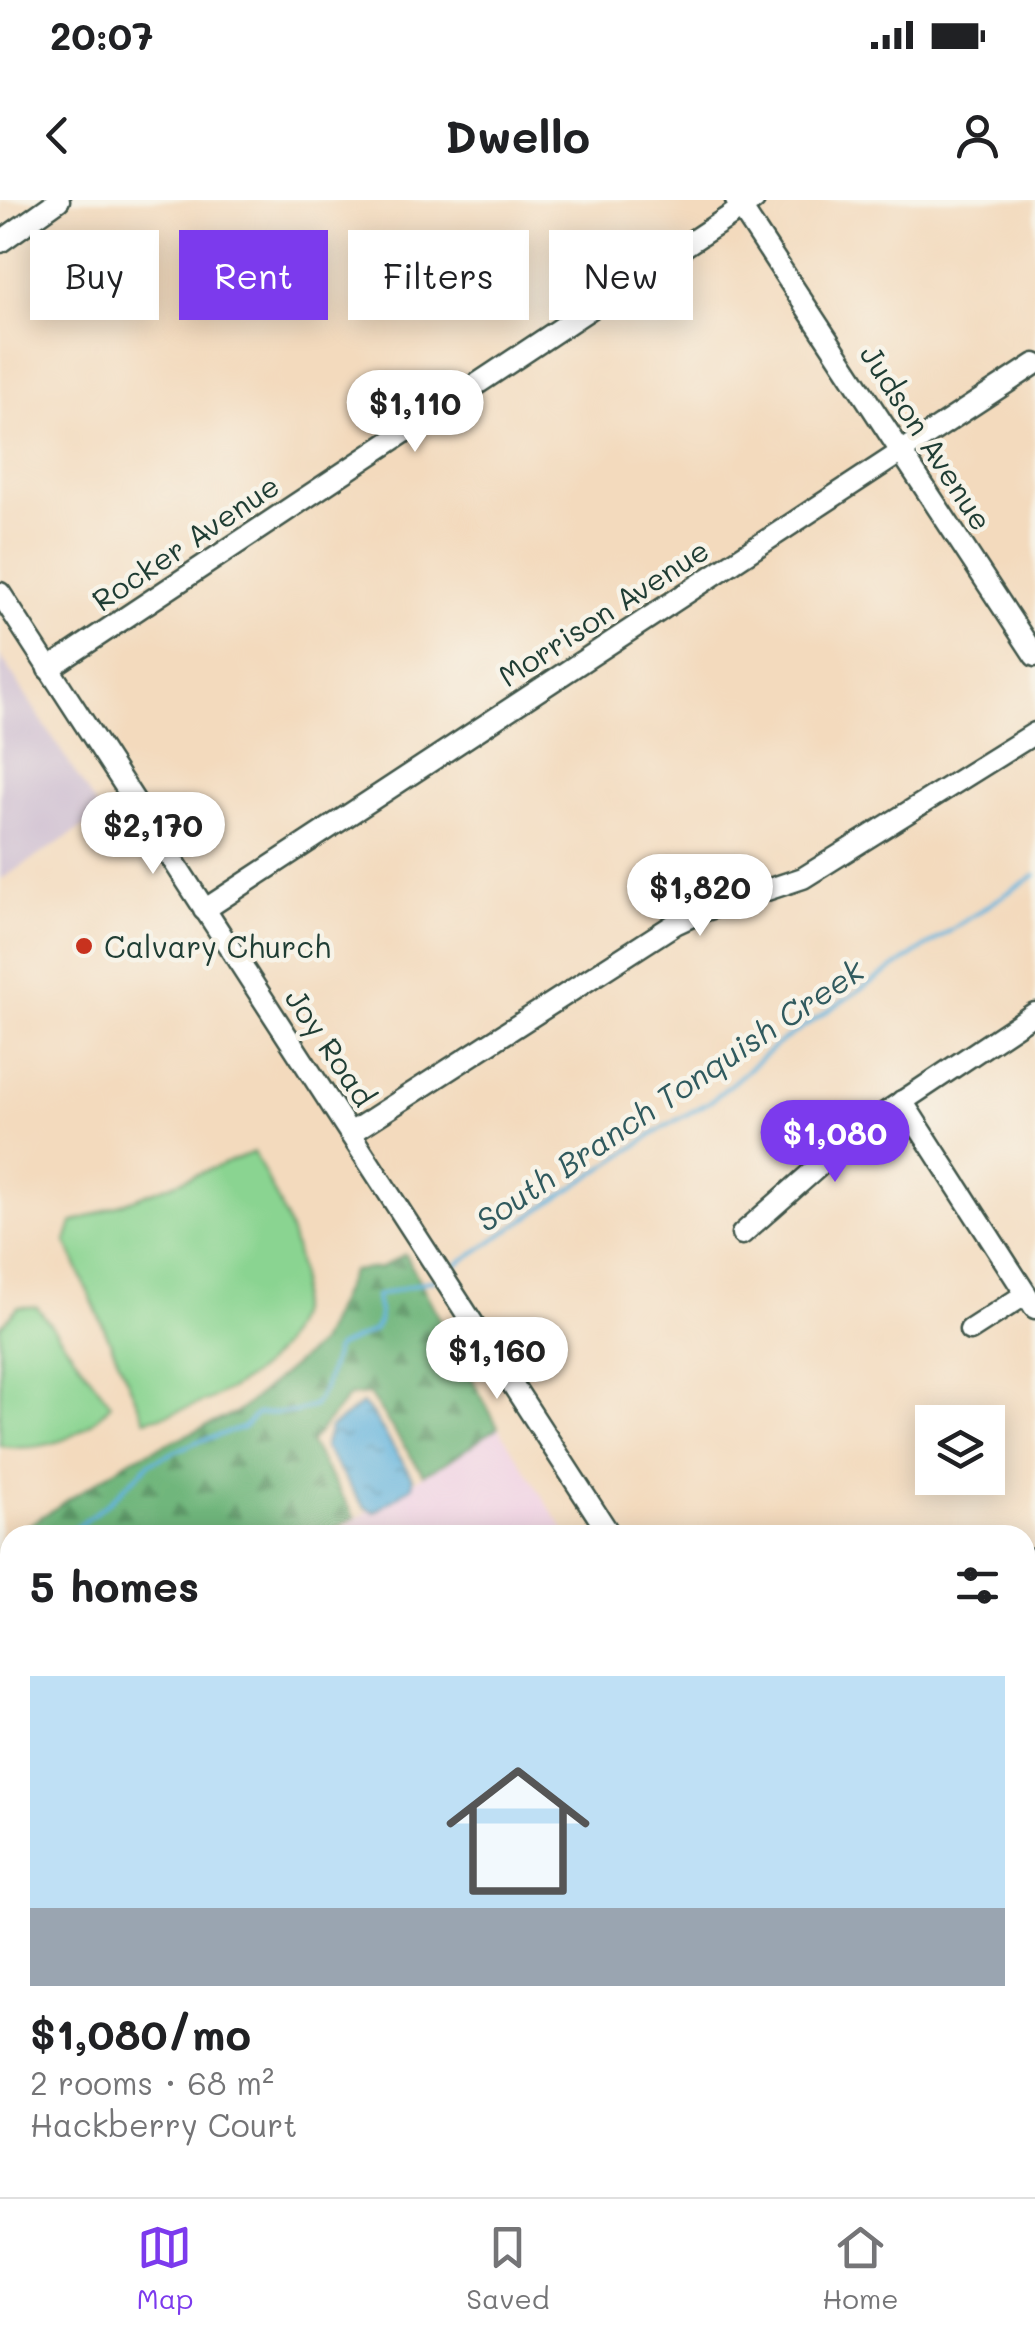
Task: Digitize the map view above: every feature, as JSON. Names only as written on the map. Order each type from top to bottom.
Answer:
[{"type":"street","points":[[0,242],[59,200]]},
{"type":"street","name":"Judson Avenue","points":[[744,203],[1035,656]]},
{"type":"street","name":"Rocker Avenue","points":[[48,669],[744,203]]},
{"type":"street","name":"Morrison Avenue","points":[[204,910],[1035,364]]},
{"type":"street","name":"Joy Road","points":[[0,593],[604,1525]]},
{"type":"street","points":[[352,1132],[675,924],[803,878],[1035,733]]},
{"type":"street","points":[[742,1234],[861,1129],[1035,1013]]},
{"type":"street","points":[[902,1101],[1030,1301],[970,1330]]},
{"type":"shaded area","points":[[0,655],[102,815],[0,880]]},
{"type":"shaded area","points":[[498,1427],[561,1525],[346,1525]]},
{"type":"green space","points":[[254,1152],[283,1212],[298,1259],[298,1306],[289,1333],[273,1356],[228,1390],[201,1403],[145,1420],[66,1242],[72,1223]]},
{"type":"green space","points":[[405,1254],[498,1427],[423,1474],[369,1394],[349,1396],[310,1443],[355,1517],[341,1525],[29,1525],[132,1459],[238,1412],[319,1344],[352,1271],[380,1268]]},
{"type":"green space","points":[[18,1307],[37,1307],[111,1404],[75,1434],[47,1445],[0,1446],[0,1327]]},
{"type":"water","points":[[362,1404],[413,1478],[412,1486],[375,1512],[364,1507],[324,1447],[330,1428]]},
{"type":"waterway","name":"South Branch Tonquish Creek","points":[[447,1271],[666,1126],[711,1101],[779,1043],[1035,875]]},
{"type":"waterway","name":"South Branch Tonquish Creek","points":[[80,1525],[150,1463],[196,1442],[243,1428],[257,1414],[295,1412],[314,1406],[324,1389],[336,1348],[377,1326],[376,1296],[435,1279]]},
{"type":"place","name":"Calvary Church","points":[[84,946]]}]
